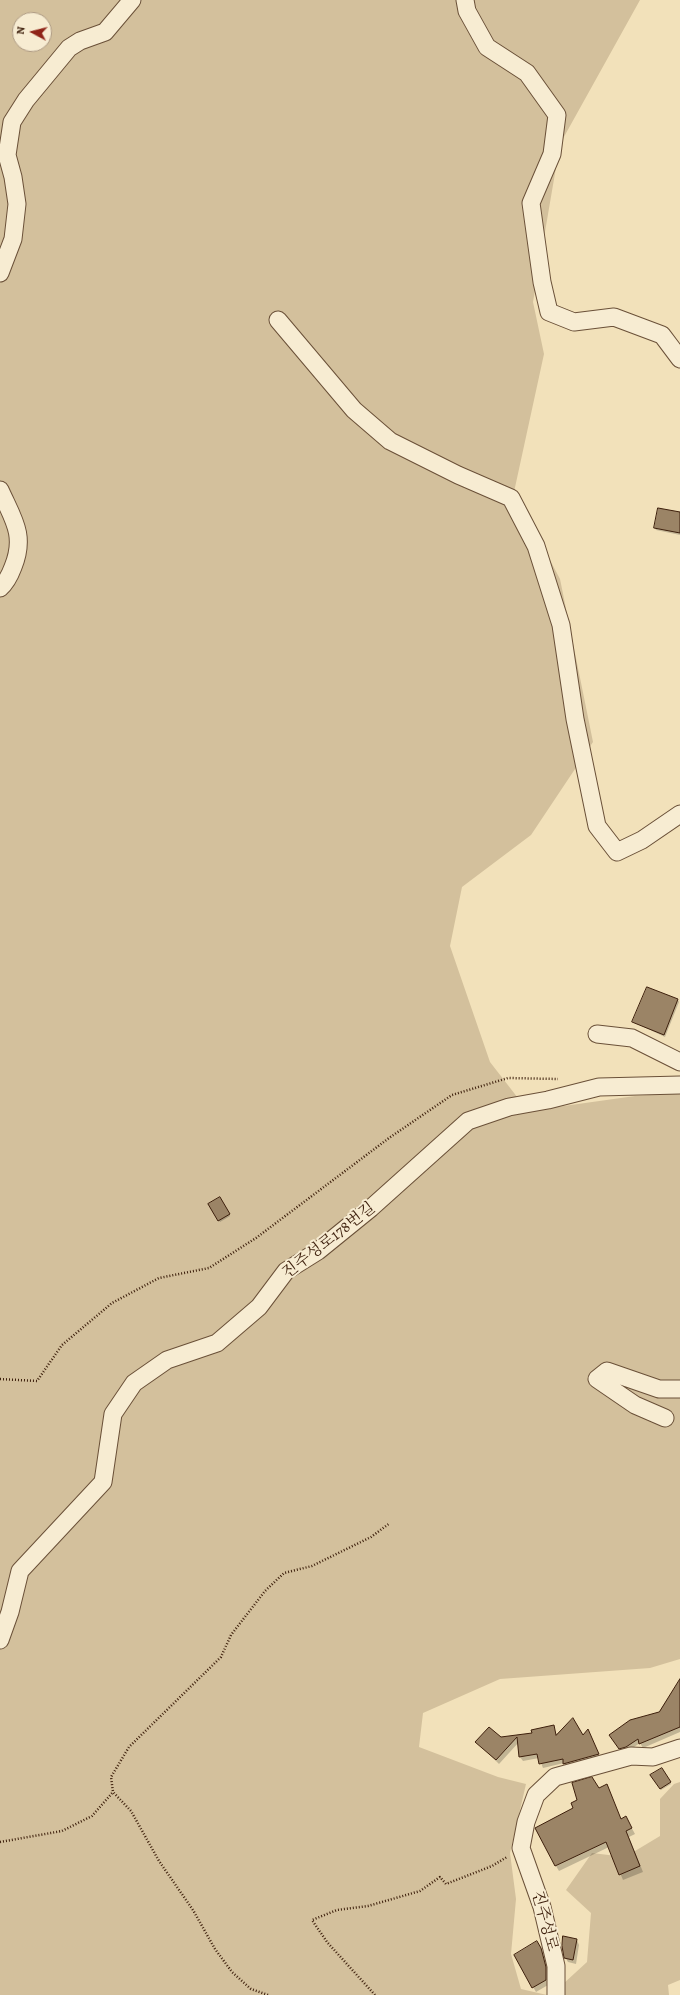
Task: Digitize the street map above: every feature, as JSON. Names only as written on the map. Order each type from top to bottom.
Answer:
[{"type":"street","points":[[0,274],[13,239],[17,204],[14,177],[7,155],[12,122],[26,100],[69,48],[80,41],[105,32],[132,0]]},
{"type":"street","points":[[465,0],[467,12],[487,47],[527,73],[557,115],[552,154],[531,203],[542,282],[549,312],[574,322],[614,318],[628,322],[662,334],[680,358]]},
{"type":"street","points":[[278,320],[354,410],[390,441],[458,475],[511,498],[536,546],[560,625],[575,719],[597,826],[616,852],[642,840],[680,814]]},
{"type":"street","points":[[0,490],[17,527],[19,536],[18,554],[10,576],[0,588]]},
{"type":"street","points":[[597,1034],[632,1038],[680,1062]]},
{"type":"street","name":"진주성로178번길","points":[[0,1640],[10,1612],[20,1571],[103,1482],[113,1414],[134,1383],[167,1360],[217,1343],[259,1307],[286,1271],[318,1251],[371,1208],[468,1120],[508,1107],[548,1100],[598,1087],[680,1085]]},
{"type":"street","points":[[665,1418],[635,1405],[597,1380],[607,1371],[659,1389],[680,1389]]},
{"type":"street","points":[[522,1848],[526,1822],[536,1795],[555,1777],[631,1756],[653,1757],[680,1748]]},
{"type":"street","name":"진주성로","points":[[522,1848],[542,1907],[556,1966],[556,1995]]},
{"type":"path","points":[[0,1379],[37,1381],[62,1345],[112,1303],[159,1278],[209,1268],[256,1238],[389,1138],[452,1095],[508,1078],[561,1080]]},
{"type":"path","points":[[268,1995],[251,1989],[232,1972],[215,1950],[193,1910],[160,1861],[131,1811],[113,1792],[111,1777],[129,1747],[220,1657],[231,1635],[265,1592],[284,1573],[312,1566],[371,1538],[390,1523]]},
{"type":"path","points":[[0,1842],[62,1831],[92,1816],[113,1792]]},
{"type":"path","points":[[375,1995],[332,1948],[312,1920],[337,1910],[368,1906],[420,1891],[440,1878],[446,1884],[492,1866],[522,1848]]},
{"type":"shaded area","points":[[0,0],[640,0],[560,144],[533,302],[544,354],[514,492],[560,579],[593,742],[531,835],[462,887],[450,946],[490,1062],[528,1111],[635,1096],[680,1093],[680,1659],[650,1668],[500,1679],[423,1713],[419,1747],[498,1777],[526,1784],[510,1853],[516,1899],[511,1954],[521,1989],[547,1995],[0,1995]]},
{"type":"shaded area","points":[[680,1782],[680,1980],[668,1985],[669,1995],[561,1995],[563,1984],[587,1962],[591,1913],[566,1890],[592,1853],[625,1857],[660,1836],[660,1799],[674,1784]]},
{"type":"building","points":[[658,508],[680,512],[680,533],[654,528]]},
{"type":"building","points":[[647,987],[678,999],[664,1035],[632,1022]]},
{"type":"building","points":[[220,1197],[230,1214],[218,1221],[208,1204]]},
{"type":"building","points":[[680,1679],[680,1727],[639,1744],[638,1739],[626,1747],[619,1749],[609,1735],[630,1720],[659,1712]]},
{"type":"building","points":[[573,1718],[583,1735],[588,1729],[599,1754],[563,1764],[563,1759],[539,1764],[537,1754],[519,1757],[517,1737],[496,1760],[475,1742],[489,1727],[501,1737],[532,1733],[531,1730],[554,1725],[556,1735]]},
{"type":"building","points":[[662,1768],[671,1782],[660,1789],[650,1775]]},
{"type":"building","points":[[592,1777],[599,1788],[607,1784],[621,1819],[626,1816],[632,1828],[626,1831],[640,1866],[619,1875],[606,1842],[555,1866],[535,1828],[573,1808],[571,1803],[577,1800],[572,1783]]},
{"type":"building","points":[[563,1936],[577,1939],[573,1960],[564,1958],[562,1946]]},
{"type":"building","points":[[537,1941],[541,1948],[546,1967],[546,1980],[532,1988],[514,1955]]}]
